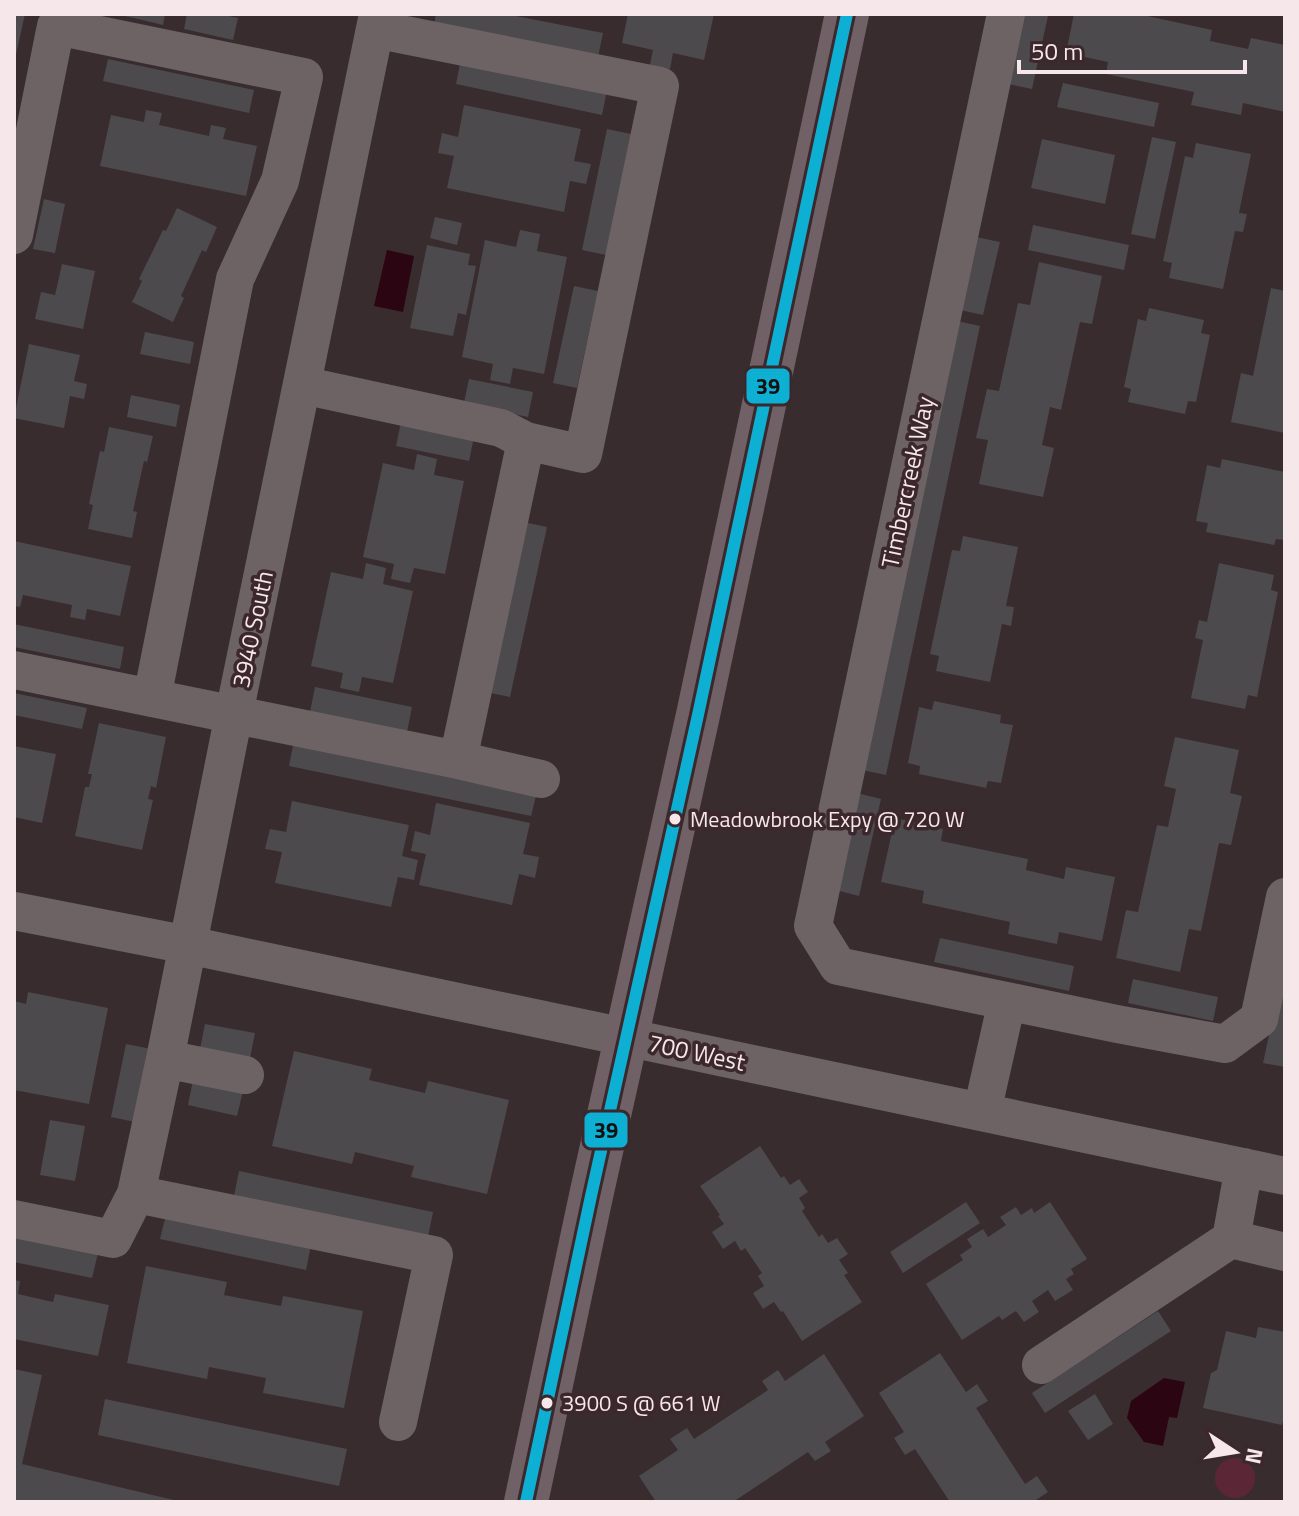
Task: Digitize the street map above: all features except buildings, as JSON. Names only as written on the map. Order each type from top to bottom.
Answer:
[{"type":"main road","points":[[526,1502],[847,14]]},
{"type":"street","name":"Timbercreek Way","points":[[1006,14],[813,926],[838,966],[1007,1001]]},
{"type":"street","name":"3940 South","points":[[14,1219],[113,1239],[136,1194],[376,21]]},
{"type":"street","points":[[302,385],[501,428],[526,441],[583,454],[660,86],[376,21]]},
{"type":"street","points":[[15,230],[56,26],[304,77],[280,181],[235,279],[152,698]]},
{"type":"street","points":[[458,760],[526,441]]},
{"type":"street","points":[[14,670],[541,779]]},
{"type":"street","points":[[982,1112],[1007,1001],[1225,1044],[1259,1019],[1285,897]]},
{"type":"street","name":"700 West","points":[[14,911],[1285,1176]]},
{"type":"street","points":[[165,1059],[245,1075]]},
{"type":"street","points":[[1041,1365],[1231,1239],[1244,1167]]},
{"type":"street","points":[[136,1194],[434,1255],[398,1422]]},
{"type":"street","points":[[1231,1239],[1285,1252]]},
{"type":"shaded area","points":[[387,250],[414,256],[403,312],[374,306]]},
{"type":"shaded area","points":[[1164,1378],[1185,1382],[1177,1418],[1169,1417],[1163,1446],[1144,1442],[1127,1418],[1131,1401]]},
{"type":"shaded area","points":[[1235,1458],[1249,1464],[1255,1478],[1249,1492],[1235,1498],[1221,1492],[1215,1478],[1221,1464]]},
{"type":"transit line","name":"39","points":[[526,1502],[847,14]]},
{"type":"place","name":"Meadowbrook Expy @ 720 W","points":[[675,819]]},
{"type":"place","name":"3900 S @ 661 W","points":[[547,1403]]}]
